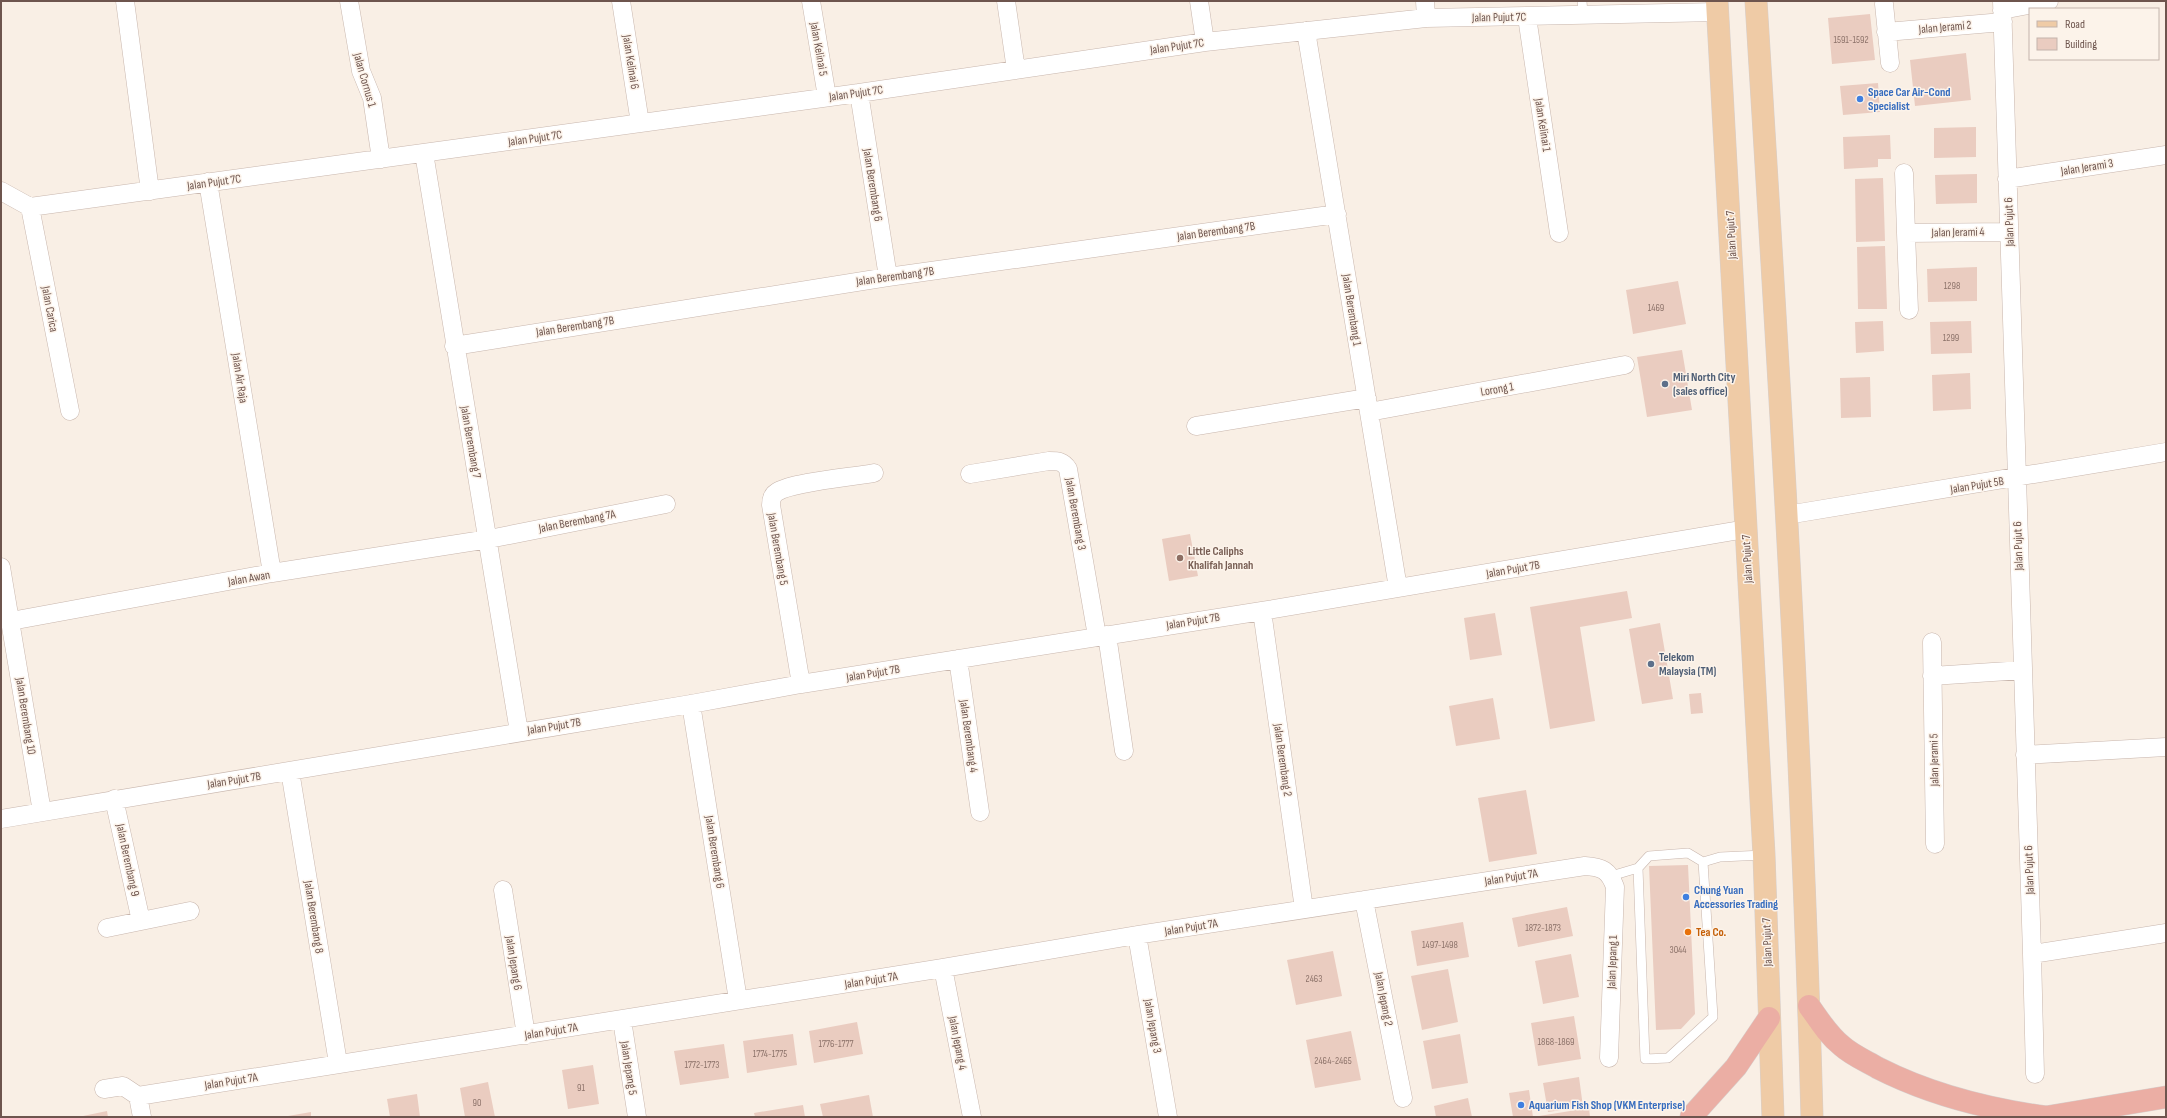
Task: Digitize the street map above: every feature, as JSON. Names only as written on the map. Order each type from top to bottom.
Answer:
[{"type":"highway","points":[[1809,1006],[1827,1031],[1842,1046],[1892,1075],[1919,1087],[1974,1104],[2046,1117],[2166,1097]]},
{"type":"highway","points":[[1691,1117],[1736,1067],[1769,1018]]},
{"type":"main road","points":[[1756,1],[1787,515],[1809,1006],[1812,1117]]},
{"type":"main road","name":"Jalan Pujut 7","points":[[1721,5],[1727,167],[1764,855],[1773,1117]]},
{"type":"street","points":[[125,1],[150,191]]},
{"type":"street","name":"Jalan Cornus 1","points":[[349,1],[361,71],[372,98],[381,159]]},
{"type":"street","name":"Jalan Kelinai 6","points":[[621,1],[640,123]]},
{"type":"street","name":"Jalan Kelinai 5","points":[[810,1],[827,97]]},
{"type":"street","points":[[1006,1],[1016,70]]},
{"type":"street","points":[[1199,1],[1205,42]]},
{"type":"street","name":"Jalan Jerami 2","points":[[1886,32],[2049,1]]},
{"type":"street","points":[[1884,4],[1890,63]]},
{"type":"street","name":"Jalan Pujut 7C","points":[[30,207],[859,93],[1205,42],[1306,31],[1425,9],[1527,17],[1583,8],[1721,5]]},
{"type":"street","name":"Jalan Pujut 6","points":[[2002,11],[2035,1074]]},
{"type":"street","name":"Jalan Kelinai 1","points":[[1527,17],[1559,233]]},
{"type":"street","name":"Jalan Berembang 1","points":[[1306,31],[1398,588]]},
{"type":"street","name":"Jalan Berembang 6","points":[[859,93],[888,277]]},
{"type":"street","name":"Jalan Berembang 7","points":[[424,153],[454,346],[488,539],[519,732]]},
{"type":"street","name":"Jalan Jerami 3","points":[[2007,179],[2166,155]]},
{"type":"street","points":[[1904,173],[1909,310]]},
{"type":"street","name":"Jalan Air Raja","points":[[208,182],[272,573]]},
{"type":"street","points":[[1,191],[30,207]]},
{"type":"street","name":"Jalan Carica","points":[[30,207],[70,411]]},
{"type":"street","name":"Jalan Berembang 7B","points":[[454,346],[888,277],[1336,214]]},
{"type":"street","name":"Jalan Jerami 4","points":[[1906,233],[2009,232]]},
{"type":"street","name":"Lorong 1","points":[[1196,426],[1368,405],[1625,365]]},
{"type":"street","name":"Jalan Pujut 5B","points":[[1787,515],[2166,452]]},
{"type":"street","name":"Jalan Berembang 3","points":[[970,474],[1049,461],[1060,461],[1065,464],[1068,469],[1102,636]]},
{"type":"street","name":"Jalan Berembang 5","points":[[801,684],[771,505],[772,498],[776,492],[791,487],[874,473]]},
{"type":"street","name":"Jalan Berembang 7A","points":[[488,539],[666,504]]},
{"type":"street","name":"Jalan Pujut 7B","points":[[1,819],[691,704],[801,684],[958,660],[1398,588],[1746,529]]},
{"type":"street","name":"Jalan Awan","points":[[11,621],[272,573],[488,539]]},
{"type":"street","name":"Jalan Berembang 10","points":[[1,567],[42,812]]},
{"type":"street","name":"Jalan Berembang 2","points":[[1262,610],[1304,909]]},
{"type":"street","points":[[1102,636],[1124,751]]},
{"type":"street","name":"Jalan Jerami 5","points":[[1932,642],[1935,844]]},
{"type":"street","name":"Jalan Berembang 4","points":[[958,660],[980,812]]},
{"type":"street","points":[[1932,676],[2023,670]]},
{"type":"street","name":"Jalan Berembang 6","points":[[691,704],[738,1000]]},
{"type":"street","points":[[2025,755],[2166,747]]},
{"type":"street","name":"Jalan Berembang 8","points":[[290,771],[338,1063]]},
{"type":"street","name":"Jalan Berembang 9","points":[[114,799],[141,921]]},
{"type":"street","name":"Jalan Pujut 7A","points":[[138,1096],[338,1063],[622,1020],[1137,935],[1585,866],[1607,873]]},
{"type":"street","name":"Jalan Jepang 1","points":[[1607,873],[1615,887],[1609,1058]]},
{"type":"street","name":"Jalan Jepang 6","points":[[503,890],[526,1035]]},
{"type":"street","name":"Jalan Jepang 2","points":[[1364,900],[1403,1098]]},
{"type":"street","points":[[106,928],[190,912]]},
{"type":"street","points":[[2032,954],[2166,933]]},
{"type":"street","name":"Jalan Jepang 3","points":[[1137,935],[1168,1117]]},
{"type":"street","name":"Jalan Jepang 4","points":[[943,968],[972,1117]]},
{"type":"street","name":"Jalan Jepang 5","points":[[622,1020],[637,1117]]},
{"type":"street","points":[[104,1089],[123,1086],[138,1096],[142,1117]]},
{"type":"lane","points":[[1607,873],[1638,868],[1649,856],[1688,852],[1703,862]]},
{"type":"lane","points":[[1703,862],[1720,857],[1764,855]]},
{"type":"lane","points":[[1638,868],[1645,1059],[1668,1058],[1713,1017],[1703,862]]},
{"type":"building","points":[[1870,14],[1875,60],[1832,64],[1828,18]]},
{"type":"building","points":[[1966,53],[1971,100],[1915,106],[1910,60]]},
{"type":"building","name":"Space Car Air-Cond Specialist","points":[[1878,83],[1880,112],[1843,115],[1840,86]]},
{"type":"building","points":[[1976,127],[1976,157],[1934,158],[1934,128]]},
{"type":"building","points":[[1890,135],[1891,159],[1878,159],[1878,167],[1844,169],[1843,137]]},
{"type":"building","points":[[1977,174],[1977,203],[1936,204],[1935,175]]},
{"type":"building","points":[[1883,178],[1885,241],[1856,242],[1855,179]]},
{"type":"building","points":[[1885,246],[1887,309],[1858,309],[1857,247]]},
{"type":"building","points":[[1977,267],[1977,301],[1928,302],[1927,269]]},
{"type":"building","points":[[1678,281],[1686,324],[1633,334],[1626,290]]},
{"type":"building","points":[[1883,321],[1884,351],[1856,353],[1855,322]]},
{"type":"building","points":[[1971,321],[1972,353],[1931,354],[1930,322]]},
{"type":"building","name":"Miri North City (sales office)","points":[[1682,350],[1692,410],[1647,417],[1637,357]]},
{"type":"building","points":[[1970,373],[1971,409],[1933,411],[1932,375]]},
{"type":"building","points":[[1870,377],[1871,417],[1841,418],[1840,378]]},
{"type":"building","name":"Little Caliphs Khalifah Jannah","points":[[1190,534],[1198,576],[1169,581],[1162,539]]},
{"type":"building","points":[[1627,591],[1632,618],[1580,627],[1595,721],[1550,729],[1530,607]]},
{"type":"building","points":[[1495,613],[1502,655],[1470,660],[1464,618]]},
{"type":"building","name":"Telekom Malaysia (TM)","points":[[1660,623],[1673,699],[1642,704],[1629,629]]},
{"type":"building","points":[[1701,693],[1703,713],[1691,714],[1689,694]]},
{"type":"building","points":[[1493,698],[1500,739],[1456,746],[1449,706]]},
{"type":"building","points":[[1526,790],[1537,854],[1489,862],[1478,798]]},
{"type":"building","points":[[1688,865],[1695,1014],[1681,1029],[1656,1030],[1649,866]]},
{"type":"building","points":[[1567,907],[1573,936],[1518,947],[1512,918]]},
{"type":"building","points":[[1463,922],[1469,957],[1417,966],[1411,931]]},
{"type":"building","points":[[1333,951],[1342,996],[1296,1005],[1287,960]]},
{"type":"building","points":[[1571,954],[1579,997],[1543,1004],[1535,961]]},
{"type":"building","points":[[1448,969],[1458,1022],[1422,1030],[1411,976]]},
{"type":"building","points":[[1574,1016],[1581,1059],[1538,1066],[1531,1023]]},
{"type":"building","points":[[857,1022],[863,1054],[814,1063],[809,1031]]},
{"type":"building","points":[[1351,1031],[1361,1080],[1315,1088],[1306,1040]]},
{"type":"building","points":[[793,1034],[797,1065],[747,1073],[743,1041]]},
{"type":"building","points":[[1460,1034],[1468,1083],[1432,1089],[1423,1041]]},
{"type":"building","points":[[724,1044],[729,1078],[680,1085],[674,1051]]},
{"type":"building","points":[[593,1065],[599,1104],[568,1109],[562,1070]]},
{"type":"building","points":[[1579,1077],[1583,1107],[1548,1112],[1543,1083]]},
{"type":"building","points":[[488,1082],[495,1117],[465,1117],[460,1088]]},
{"type":"building","name":"Aquarium Fish Shop (VKM Enterprise)","points":[[1529,1090],[1533,1117],[1513,1117],[1509,1093]]},
{"type":"building","points":[[417,1094],[420,1117],[390,1117],[387,1099]]},
{"type":"building","points":[[869,1095],[873,1117],[823,1117],[820,1104]]},
{"type":"building","points":[[1468,1098],[1472,1117],[1436,1117],[1434,1106]]},
{"type":"building","points":[[803,1105],[805,1117],[755,1117],[754,1113]]},
{"type":"building","name":"Aquarium Fish Shop (VKM Enterprise)","points":[[1589,1108],[1590,1117],[1539,1117],[1539,1116]]},
{"type":"building","points":[[107,1111],[108,1117],[83,1117],[83,1116]]},
{"type":"building","points":[[311,1112],[311,1117],[288,1117],[288,1116]]},
{"type":"place","name":"Space Car Air-Cond Specialist","points":[[1860,99]]},
{"type":"place","name":"Miri North City (sales office)","points":[[1665,384]]},
{"type":"place","name":"Little Caliphs Khalifah Jannah","points":[[1180,558]]},
{"type":"place","name":"Telekom Malaysia (TM)","points":[[1651,664]]},
{"type":"place","name":"Chung Yuan Accessories Trading","points":[[1686,897]]},
{"type":"place","name":"Tea Co.","points":[[1688,932]]},
{"type":"place","name":"Aquarium Fish Shop (VKM Enterprise)","points":[[1521,1105]]}]
